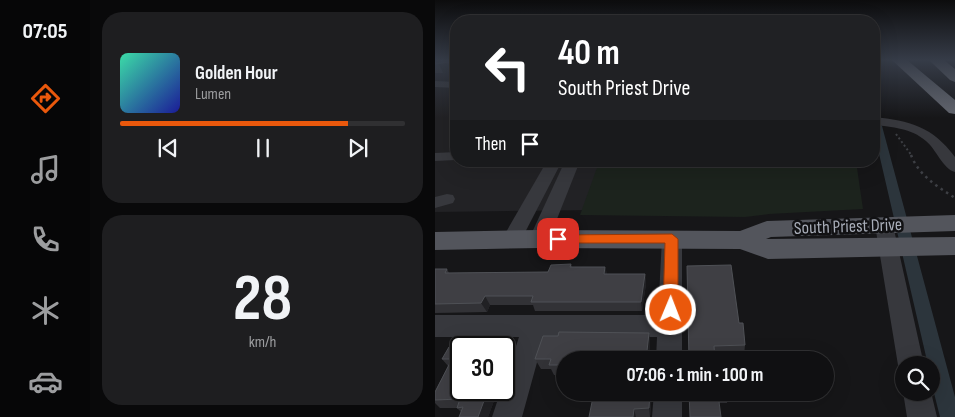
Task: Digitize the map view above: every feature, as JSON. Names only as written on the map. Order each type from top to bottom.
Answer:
[{"type":"highway","points":[[921,79],[955,109]]},
{"type":"highway","points":[[941,79],[955,92]]},
{"type":"main road","name":"South Priest Drive","points":[[435,241],[512,239],[743,240],[768,250],[888,236],[917,235],[955,223]]},
{"type":"main road","name":"South Priest Drive","points":[[917,235],[955,246]]},
{"type":"street","points":[[435,84],[450,85]]},
{"type":"street","points":[[883,122],[912,127],[934,139],[955,167]]},
{"type":"street","points":[[435,156],[450,156]]},
{"type":"street","points":[[512,239],[552,167]]},
{"type":"street","points":[[539,239],[570,167]]},
{"type":"street","points":[[888,236],[909,356]]},
{"type":"street","points":[[669,351],[672,239]]},
{"type":"street","points":[[435,326],[670,326]]},
{"type":"street","points":[[507,417],[535,326]]},
{"type":"street","points":[[667,417],[668,401]]},
{"type":"street","points":[[919,401],[922,417]]},
{"type":"path","points":[[883,122],[894,131],[911,154],[915,165],[927,179],[955,198]]},
{"type":"shaded area","points":[[435,79],[450,79],[450,167],[849,167],[845,207],[435,212]]},
{"type":"shaded area","points":[[597,167],[854,167],[857,168],[863,209],[745,217],[580,215]]},
{"type":"building","points":[[571,264],[570,267],[605,267],[604,274],[645,274],[641,302],[531,302],[533,296],[485,296],[481,303],[435,304],[435,269],[447,269],[445,273],[548,272],[551,265]]},
{"type":"building","points":[[731,265],[739,323],[743,323],[745,345],[714,346],[714,351],[689,351],[687,266]]},
{"type":"building","points":[[559,332],[649,333],[647,351],[556,351],[556,365],[549,365],[551,359],[535,359],[543,336],[558,336]]},
{"type":"building","points":[[449,347],[450,359],[442,359]]},
{"type":"building","points":[[450,363],[450,399],[435,400],[435,392]]},
{"type":"building","points":[[459,401],[484,401],[478,417],[459,417],[463,407],[457,408]]},
{"type":"building","points":[[592,401],[649,401],[649,408],[634,409],[633,417],[589,417]]},
{"type":"building","points":[[689,401],[719,401],[721,417],[690,417]]},
{"type":"waterway","points":[[880,138],[950,417]]},
{"type":"route","points":[[558,239],[672,239],[671,310]]}]
